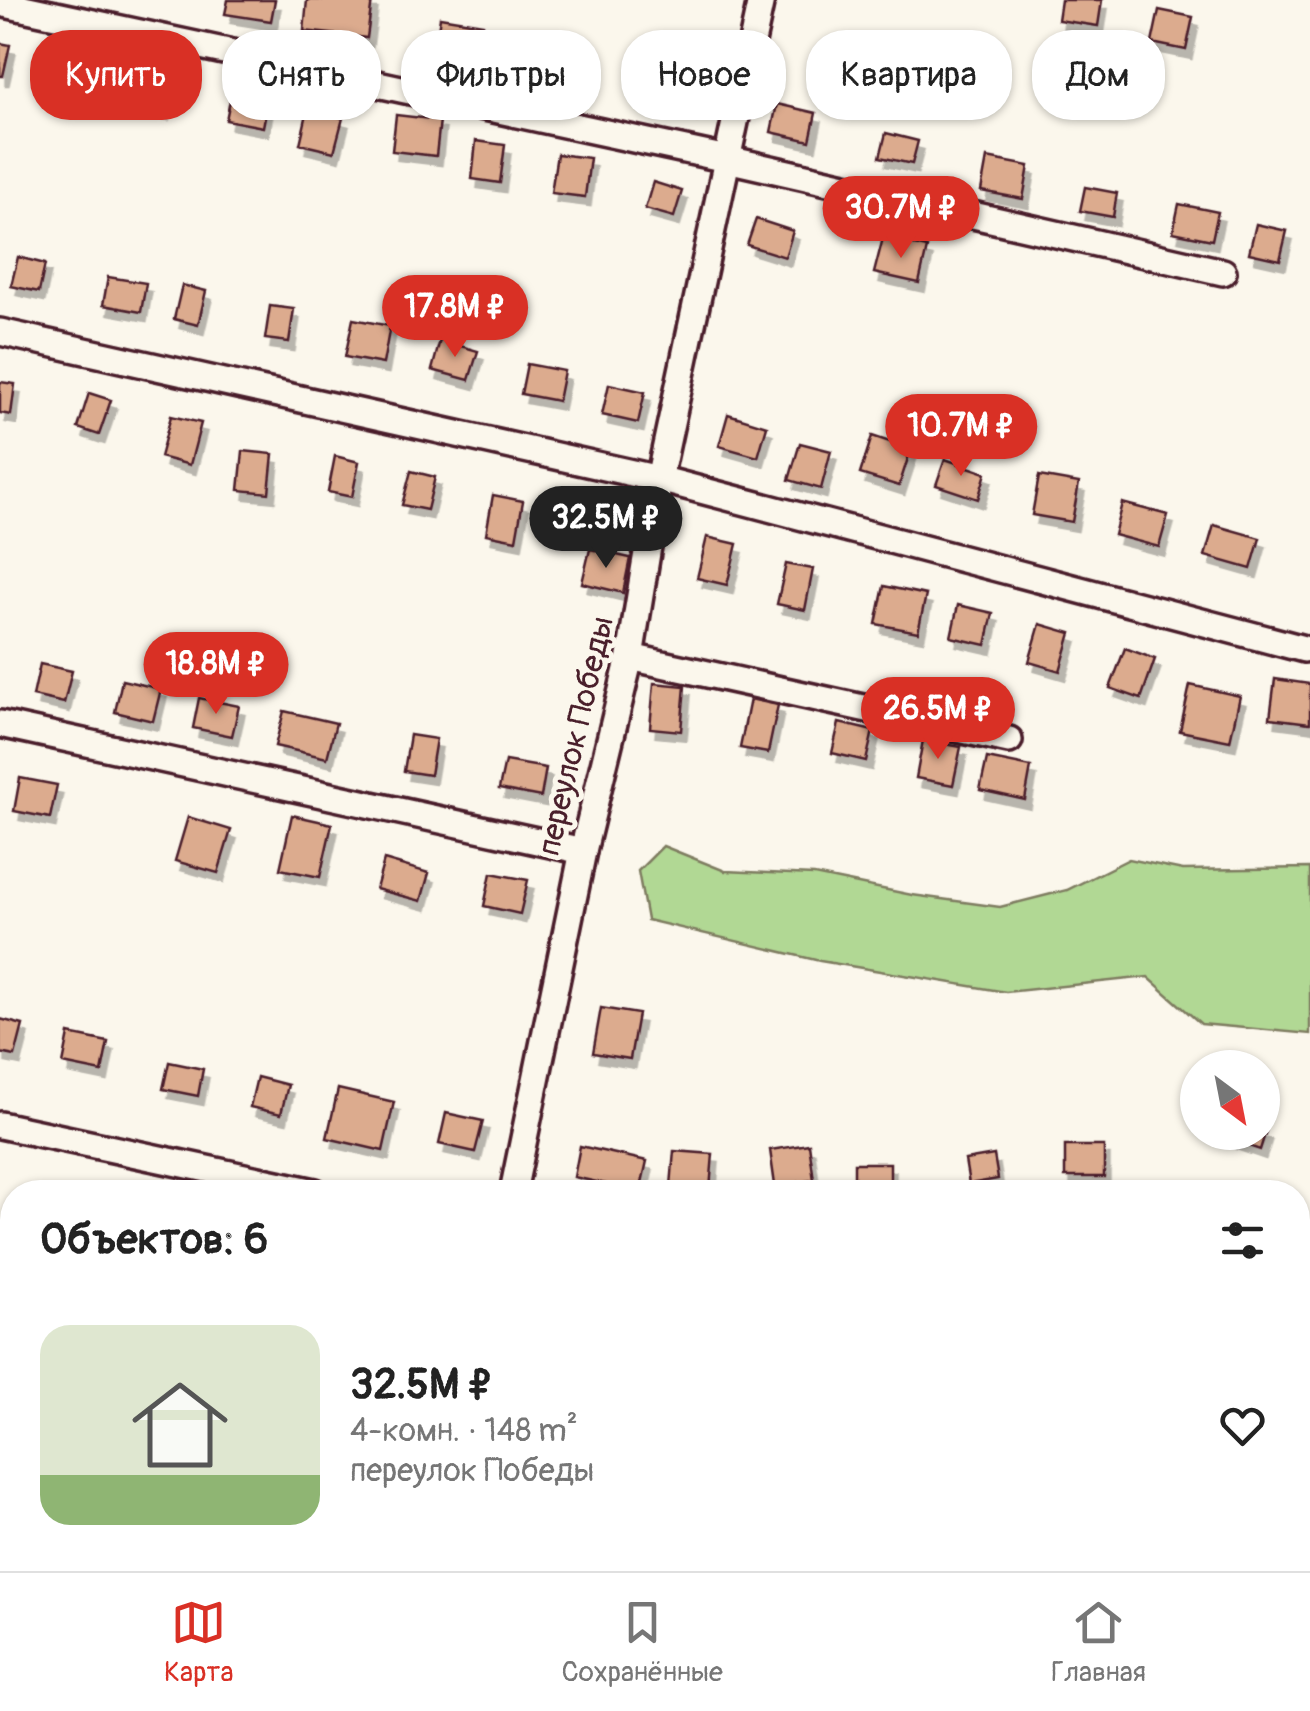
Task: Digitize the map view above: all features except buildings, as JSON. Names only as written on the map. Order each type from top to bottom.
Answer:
[{"type":"street","name":"переулок Победы","points":[[516,1180],[583,851],[630,656],[659,479],[761,0]]},
{"type":"street","points":[[0,3],[727,159],[1222,272]]},
{"type":"street","points":[[0,332],[659,479],[1304,649]]},
{"type":"street","points":[[630,656],[1009,740]]},
{"type":"street","points":[[0,724],[583,851]]},
{"type":"street","points":[[0,1125],[259,1180]]},
{"type":"green space","points":[[663,846],[725,871],[814,875],[912,895],[1000,907],[1067,890],[1129,859],[1183,870],[1310,868],[1310,1034],[1201,1024],[1148,977],[1006,992],[820,961],[647,920],[638,871]]}]
